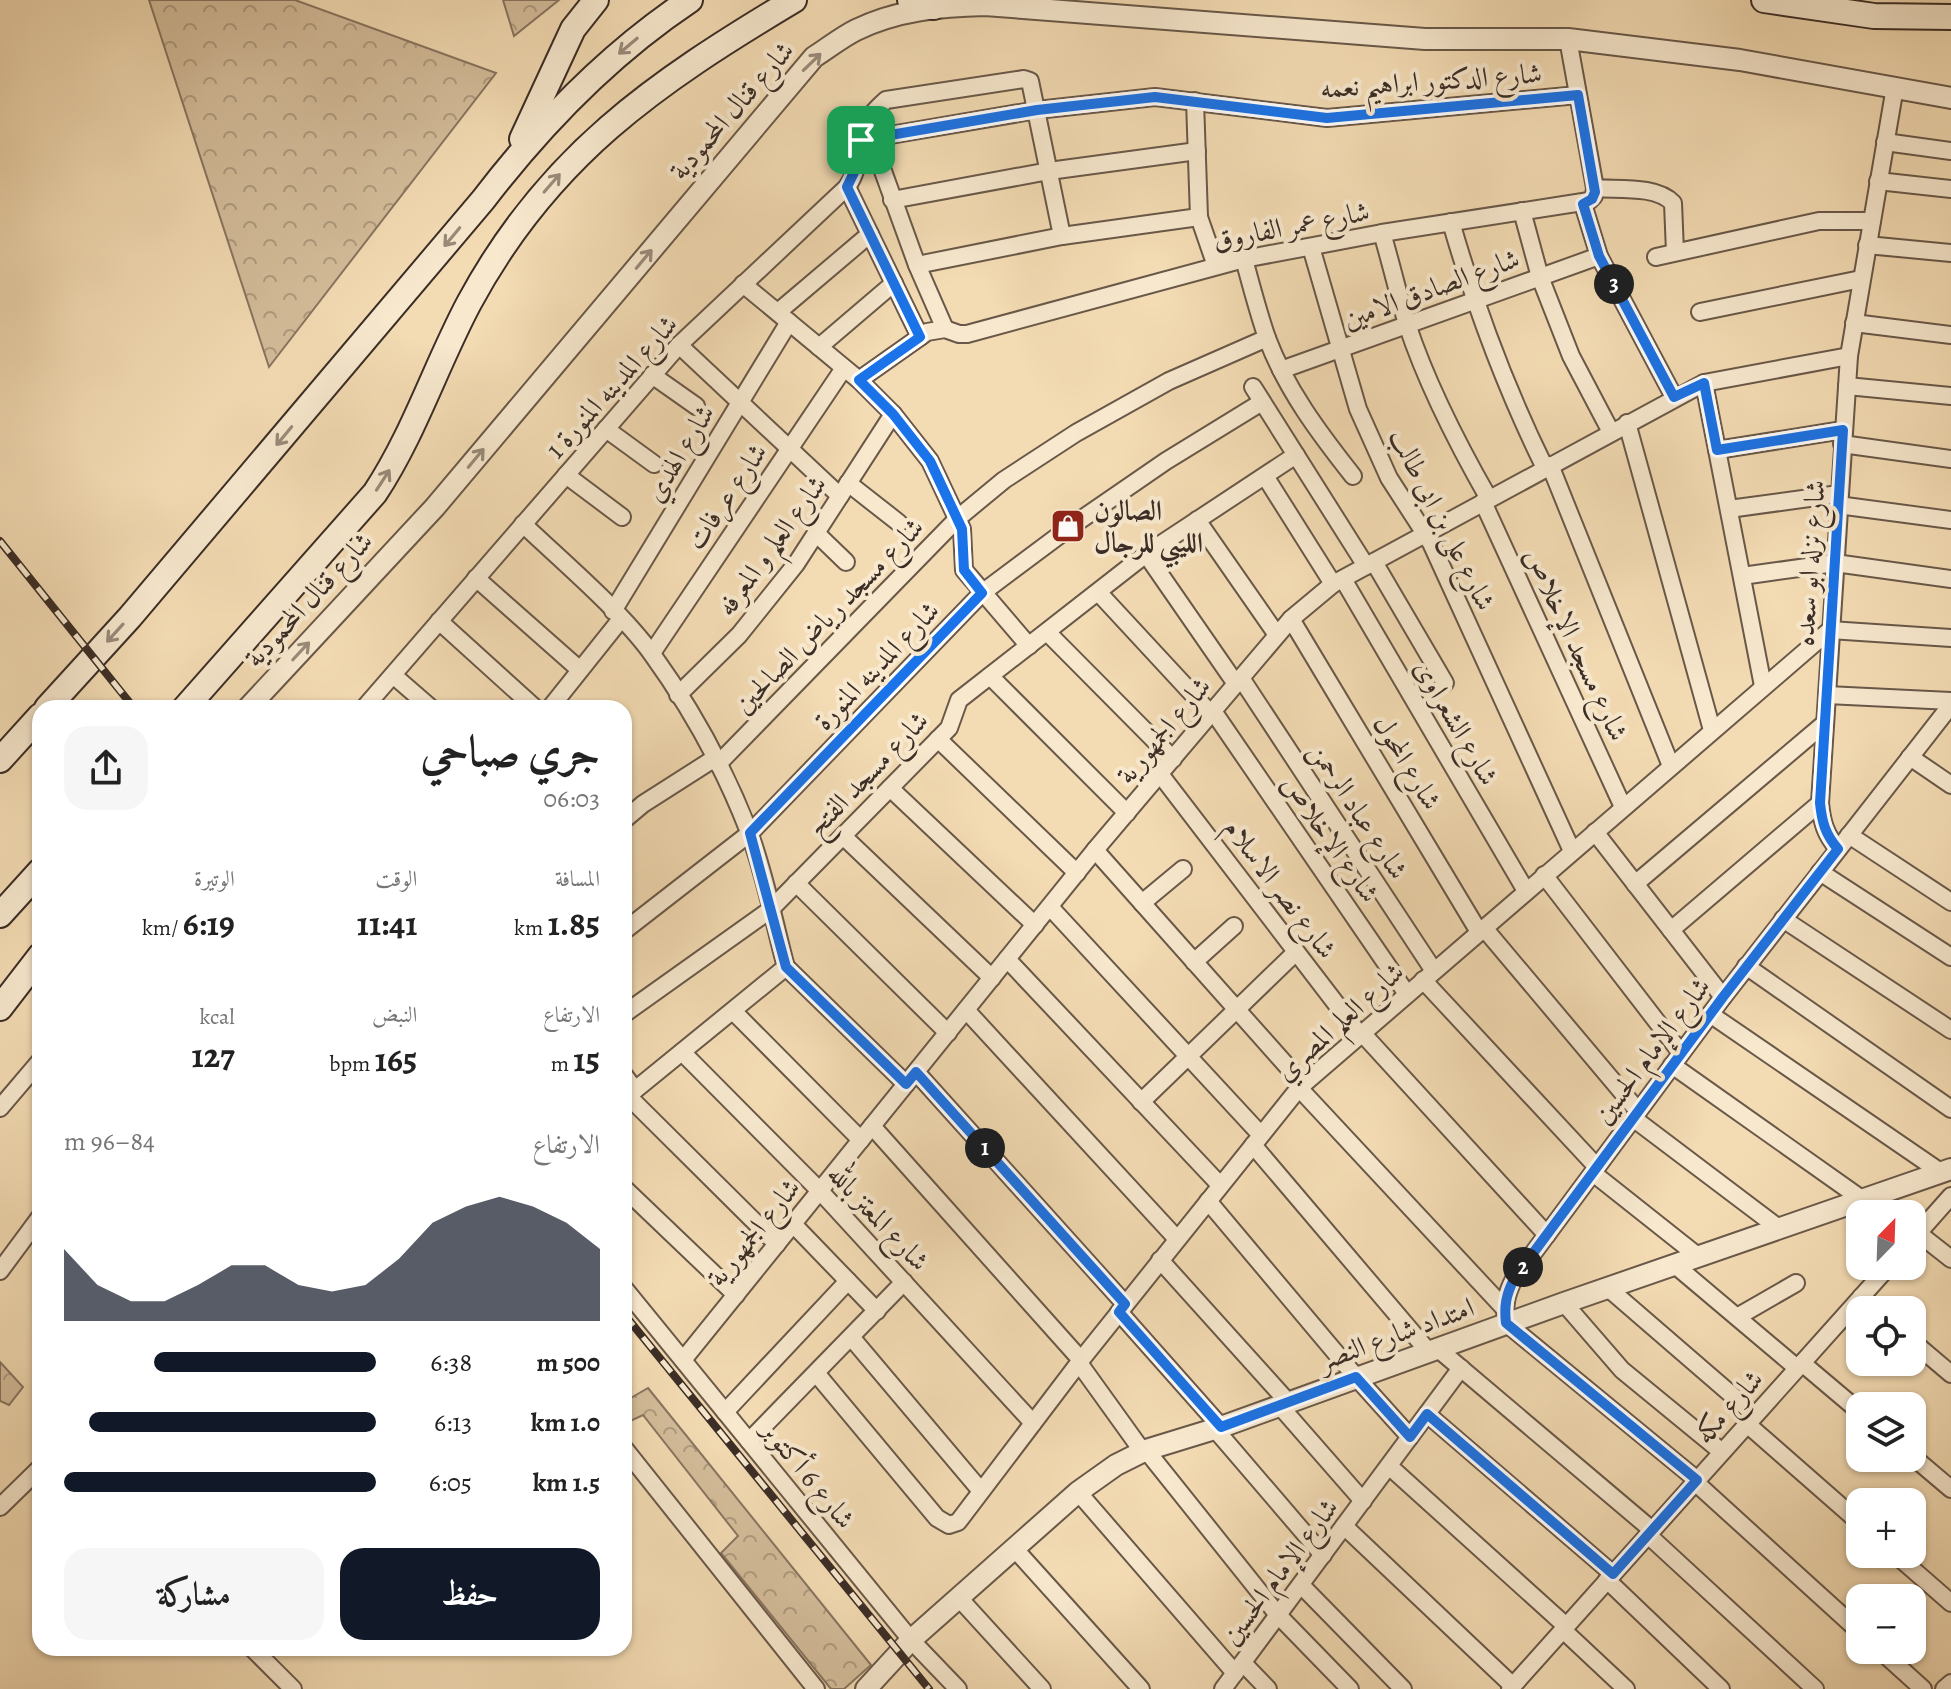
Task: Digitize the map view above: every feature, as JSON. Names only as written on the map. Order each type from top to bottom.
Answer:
[{"type":"main road","points":[[510,165],[573,29],[596,0]]},
{"type":"main road","points":[[54,700],[141,605],[539,131],[591,78],[690,0]]},
{"type":"main road","name":"شارع قنال المحمودية","points":[[192,700],[375,493],[399,454],[484,277],[540,196],[594,139],[644,97],[794,0]]},
{"type":"main road","points":[[910,0],[934,7]]},
{"type":"main road","points":[[1764,0],[1874,16],[1951,17]]},
{"type":"main road","points":[[1850,0],[1874,16]]},
{"type":"main road","points":[[0,760],[32,725]]},
{"type":"main road","points":[[0,915],[32,880]]},
{"type":"main road","points":[[0,1008],[32,966]]},
{"type":"street","name":"شارع قنال المحمودية","points":[[255,700],[435,507],[814,57],[856,30],[898,14],[934,7],[985,5],[1425,39],[1568,39],[1740,60],[1951,98]]},
{"type":"street","points":[[1568,39],[1595,188],[1592,199],[1583,204],[1599,256],[1674,397]]},
{"type":"street","name":"شارع المدينه المنورة 1","points":[[371,700],[679,345],[847,187],[866,139],[863,128],[873,112],[886,100],[1024,79],[1032,84],[1037,110]]},
{"type":"street","name":"شارع نزله ابو سعده","points":[[1843,842],[1828,837],[1822,823],[1820,803],[1842,437],[1849,356],[1895,87]]},
{"type":"street","name":"شارع الدكتور ابراهيم نعمه","points":[[866,139],[1037,110],[1155,97],[1327,118],[1578,95]]},
{"type":"street","points":[[1195,101],[1199,217],[1216,266]]},
{"type":"street","points":[[1037,110],[1062,236]]},
{"type":"street","points":[[866,139],[945,329]]},
{"type":"street","points":[[1885,142],[1951,151]]},
{"type":"street","points":[[892,200],[1049,171],[1197,151]]},
{"type":"street","points":[[1878,181],[1951,189]]},
{"type":"street","points":[[847,187],[920,337]]},
{"type":"street","points":[[1595,188],[1655,192],[1668,198],[1673,203],[1675,252]]},
{"type":"street","name":"شارع عمر الفاروق","points":[[859,380],[927,332],[945,329],[951,333],[967,334],[1244,259],[1382,233],[1583,204]]},
{"type":"street","points":[[1522,211],[1540,277],[1571,356],[1611,432]]},
{"type":"street","points":[[917,265],[1062,236],[1199,217]]},
{"type":"street","points":[[1656,257],[1819,221],[1872,221]]},
{"type":"street","points":[[1451,222],[1474,301],[1512,400],[1548,467],[1671,766]]},
{"type":"street","name":"شارع مسجد الإخلاص","points":[[1382,233],[1407,325],[1430,385],[1486,500],[1623,807]]},
{"type":"street","name":"شارع الهدي","points":[[556,700],[617,615],[740,402],[783,317],[870,234]]},
{"type":"street","points":[[1867,245],[1951,253]]},
{"type":"street","name":"شارع على بن ابى طالب","points":[[1311,247],[1358,409],[1389,478],[1425,534],[1572,851]]},
{"type":"street","name":"شارع الصادق الامين","points":[[1281,370],[1599,256]]},
{"type":"street","points":[[1244,259],[1267,338],[1281,370],[1313,426],[1353,476]]},
{"type":"street","points":[[1700,312],[1861,279]]},
{"type":"street","points":[[819,347],[894,283]]},
{"type":"street","points":[[743,284],[859,380],[893,414],[930,461],[958,518],[962,529],[964,570],[1029,646]]},
{"type":"street","points":[[1854,323],[1951,335]]},
{"type":"street","name":"شارع مسجد رياض الصالحين","points":[[632,813],[717,761],[958,518],[1004,480],[1076,433],[1169,381],[1267,338]]},
{"type":"street","points":[[679,345],[789,449],[844,489],[899,523]]},
{"type":"street","name":"شارع الجمهورية","points":[[683,1360],[1095,850],[1291,619],[1338,582],[1674,397],[1704,383],[1849,356]]},
{"type":"street","name":"شارع عرفات","points":[[652,653],[844,368]]},
{"type":"street","points":[[652,375],[696,406]]},
{"type":"street","points":[[1704,383],[1763,686]]},
{"type":"street","points":[[1847,386],[1951,396]]},
{"type":"street","points":[[1253,387],[1445,683]]},
{"type":"street","name":"شارع المدينه المنورة","points":[[632,925],[750,833],[982,593],[1166,461],[1262,402]]},
{"type":"street","name":"شارع العلم و المعرفه","points":[[678,695],[739,635],[796,564],[893,414]]},
{"type":"street","points":[[1627,423],[1712,730]]},
{"type":"street","points":[[606,429],[654,464]]},
{"type":"street","points":[[1717,450],[1842,437],[1951,459]]},
{"type":"street","name":"شارع مسجد الفتح","points":[[632,1008],[770,910],[938,739],[953,722],[959,700],[1146,554],[1296,455]]},
{"type":"street","points":[[566,475],[622,517]]},
{"type":"street","name":"شارع الشعراوى","points":[[1265,476],[1338,582],[1526,891]]},
{"type":"street","points":[[1729,509],[1839,499],[1951,520]]},
{"type":"street","points":[[1197,520],[1277,635]]},
{"type":"street","points":[[523,524],[652,653],[678,695],[717,761],[750,833],[786,967],[911,1078],[1122,1308],[1323,1555]]},
{"type":"street","points":[[816,533],[846,562]]},
{"type":"street","name":"شارع عباد الرحمن","points":[[1146,554],[1239,681],[1428,975]]},
{"type":"street","points":[[1742,576],[1835,563],[1951,579]]},
{"type":"street","points":[[476,578],[580,670]]},
{"type":"street","name":"شارع الإخلاص","points":[[1098,592],[1212,712],[1407,994]]},
{"type":"street","name":"شارع المحول","points":[[1291,619],[1482,930],[1636,1115],[1780,1229]]},
{"type":"street","points":[[439,621],[526,700]]},
{"type":"street","points":[[1830,630],[1951,638]]},
{"type":"street","name":"شارع العلم المصري","points":[[816,1373],[940,1522],[949,1525],[958,1522],[1122,1308],[1301,1086],[1830,630]]},
{"type":"street","points":[[1047,632],[1173,759]]},
{"type":"street","points":[[393,675],[422,700]]},
{"type":"street","points":[[990,676],[1127,813]]},
{"type":"street","points":[[1827,695],[1951,703]]},
{"type":"street","name":"شارع الإمام الحسين","points":[[1505,1316],[1507,1293],[1514,1279],[1746,966],[1951,703]]},
{"type":"street","points":[[1635,884],[1825,723]]},
{"type":"street","points":[[938,739],[1077,873]]},
{"type":"street","points":[[1910,757],[1951,785]]},
{"type":"street","name":"شارع نصر الاسلام","points":[[1160,774],[1361,1034],[1547,1235]]},
{"type":"street","points":[[890,788],[1035,925]]},
{"type":"street","points":[[1671,930],[1820,803]]},
{"type":"street","points":[[1595,832],[1723,997]]},
{"type":"street","points":[[843,836],[992,978]]},
{"type":"street","points":[[1843,842],[1951,902]]},
{"type":"street","points":[[1095,850],[1505,1316],[1696,1481],[1846,1619]]},
{"type":"street","points":[[1142,903],[1183,869]]},
{"type":"street","points":[[1820,872],[1951,957]]},
{"type":"street","points":[[1544,875],[1677,1059],[1863,1200]]},
{"type":"street","points":[[796,883],[948,1033]]},
{"type":"street","points":[[1050,907],[1188,1056],[1432,1349],[1461,1368],[1650,1532],[1815,1689]]},
{"type":"street","points":[[1783,919],[1951,1030]]},
{"type":"street","points":[[1194,962],[1234,926]]},
{"type":"street","points":[[1141,1102],[1296,952]]},
{"type":"street","points":[[1007,959],[1220,1185]]},
{"type":"street","points":[[1746,966],[1951,1109]]},
{"type":"street","points":[[632,1093],[786,967]]},
{"type":"street","points":[[1428,975],[1595,1170],[1699,1257]]},
{"type":"street","points":[[966,1010],[1177,1239]]},
{"type":"street","points":[[733,1011],[861,1140]]},
{"type":"street","points":[[1710,1014],[1946,1171]]},
{"type":"street","name":"شارع المعتز بالله","points":[[682,1052],[820,1191],[1033,1423]]},
{"type":"street","points":[[0,1108],[32,1070]]},
{"type":"street","points":[[632,1098],[777,1244]]},
{"type":"street","points":[[872,1126],[1080,1362],[1144,1451],[1278,1615],[1350,1689]]},
{"type":"street","name":"امتداد شارع النصر","points":[[1863,1200],[1946,1171]]},
{"type":"street","points":[[632,1196],[736,1295]]},
{"type":"street","points":[[1926,1224],[1951,1196]]},
{"type":"street","points":[[1208,1201],[1410,1437]]},
{"type":"street","name":"امتداد شارع النصر","points":[[866,1689],[911,1640],[1078,1492],[1116,1465],[1144,1451],[1218,1428],[1432,1349],[1505,1316],[1564,1303],[1846,1206]]},
{"type":"street","points":[[793,1224],[877,1311]]},
{"type":"street","points":[[0,1271],[32,1228]]},
{"type":"street","points":[[1926,1243],[1951,1259]]},
{"type":"street","points":[[1160,1260],[1363,1501]]},
{"type":"street","points":[[1675,1265],[1846,1401]]},
{"type":"street","name":"شارع مكه","points":[[1862,1296],[1876,1280]]},
{"type":"street","points":[[725,1412],[848,1281]]},
{"type":"street","points":[[749,1441],[904,1282]]},
{"type":"street","points":[[1737,1317],[1796,1283]]},
{"type":"street","points":[[1608,1288],[1846,1510]]},
{"type":"street","name":"شارع 6 أكتوبر","points":[[632,1298],[911,1640],[958,1689]]},
{"type":"street","points":[[1564,1303],[1622,1370],[1722,1452]]},
{"type":"street","name":"شارع مكه","points":[[1517,1686],[1564,1628],[1846,1314]]},
{"type":"street","points":[[851,1337],[981,1491]]},
{"type":"street","points":[[1926,1353],[1951,1374]]},
{"type":"street","name":"شارع الإمام الحسين","points":[[1223,1689],[1461,1368]]},
{"type":"street","points":[[1427,1414],[1610,1577],[1721,1689]]},
{"type":"street","points":[[632,1458],[816,1689]]},
{"type":"street","points":[[1389,1466],[1626,1689]]},
{"type":"street","points":[[1926,1468],[1951,1489]]},
{"type":"street","points":[[0,1507],[32,1476]]},
{"type":"street","points":[[1078,1492],[1239,1668],[1268,1689]]},
{"type":"street","points":[[1344,1526],[1517,1686]]},
{"type":"street","points":[[1014,1548],[1141,1689]]},
{"type":"street","points":[[1911,1568],[1951,1603]]},
{"type":"street","points":[[1301,1585],[1403,1689]]},
{"type":"street","points":[[959,1598],[1042,1689]]},
{"type":"street","points":[[260,1656],[293,1689]]},
{"type":"street","points":[[1895,1664],[1923,1689]]},
{"type":"street","points":[[1944,1689],[1951,1683]]},
{"type":"green space","points":[[149,0],[295,0],[496,73],[269,367]]},
{"type":"green space","points":[[503,0],[559,0],[514,36]]},
{"type":"green space","points":[[0,1362],[23,1387],[9,1405],[0,1401]]},
{"type":"green space","points":[[648,1388],[871,1665],[844,1689],[831,1689],[721,1553],[738,1536],[643,1415],[632,1420],[632,1397]]},
{"type":"railway","points":[[0,541],[128,700]]},
{"type":"railway","points":[[632,1324],[929,1689]]},
{"type":"place","name":"الصالون الليبي للرجال","points":[[1068,526]]},
{"type":"route","points":[[1578,95],[1595,192],[1592,199],[1583,204],[1599,256],[1674,397],[1704,383],[1717,450],[1843,430],[1820,803],[1822,823],[1838,849],[1710,1014],[1514,1279],[1507,1293],[1504,1308],[1506,1323],[1697,1480],[1613,1574],[1427,1414],[1410,1437],[1356,1377],[1221,1427],[1119,1312],[1125,1304],[916,1072],[906,1084],[786,967],[750,833],[982,593],[964,570],[962,529],[930,461],[893,414],[859,380],[920,337],[847,187],[859,162],[861,140],[1037,110],[1155,97],[1327,118],[1578,95]]}]
